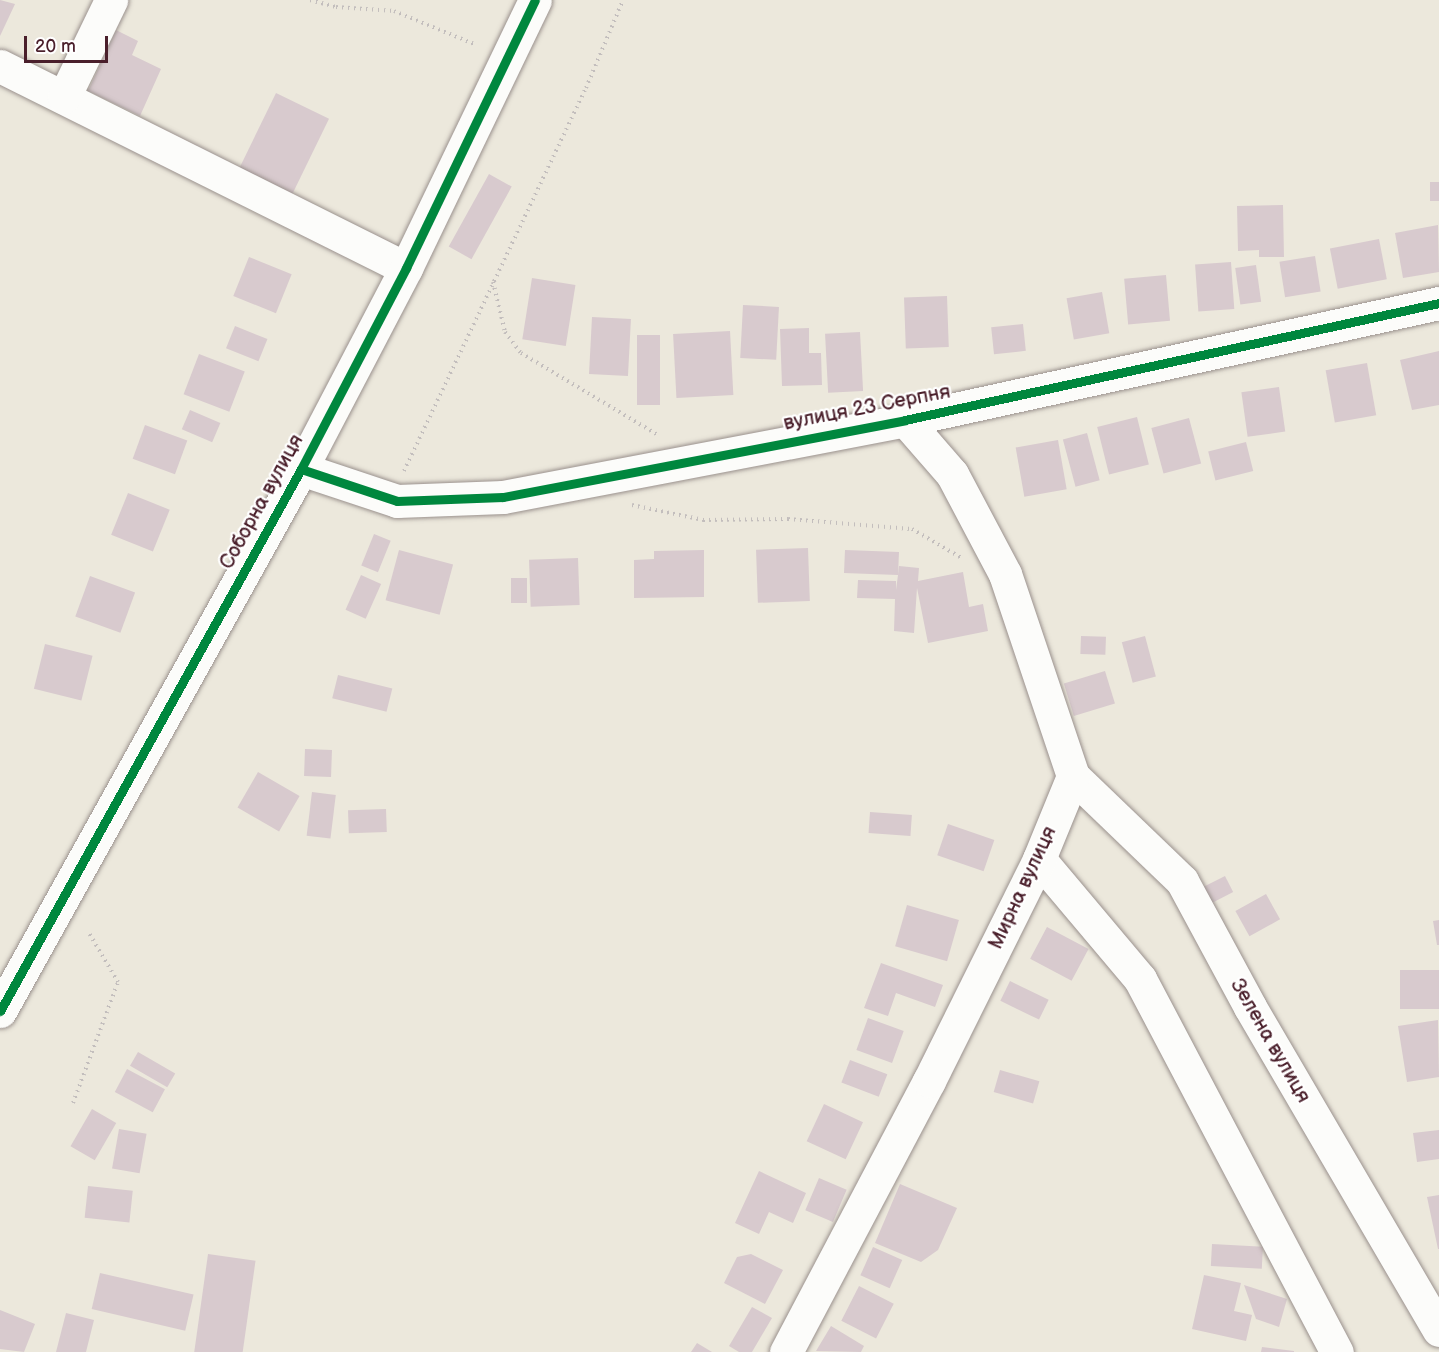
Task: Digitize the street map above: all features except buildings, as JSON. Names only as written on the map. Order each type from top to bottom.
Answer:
[{"type":"street","points":[[64,97],[111,0]]},
{"type":"street","name":"Соборна вулиця","points":[[0,1011],[301,469],[406,268],[535,0]]},
{"type":"street","points":[[0,66],[406,268]]},
{"type":"street","name":"вулиця 23 Серпня","points":[[301,469],[397,501],[503,497],[904,420],[1439,303]]},
{"type":"street","points":[[904,420],[952,474],[1005,574],[1073,776]]},
{"type":"street","name":"Мирна вулиця","points":[[786,1352],[929,1081],[1039,859],[1073,776]]},
{"type":"street","name":"Зелена вулиця","points":[[1073,776],[1182,881],[1250,1007],[1439,1330]]},
{"type":"street","points":[[1039,859],[1140,979],[1337,1352]]},
{"type":"path","points":[[310,0],[336,7],[394,11],[474,44]]},
{"type":"path","points":[[372,492],[403,474],[586,88],[623,0]]},
{"type":"path","points":[[493,280],[505,332],[521,353],[705,458]]},
{"type":"path","points":[[597,479],[625,504],[703,520],[788,519],[912,529],[962,558]]},
{"type":"path","points":[[73,1103],[118,982],[89,933]]},
{"type":"cycle path","points":[[0,1011],[301,469],[406,268],[535,0]]},
{"type":"cycle path","points":[[301,469],[397,501],[503,497],[905,420],[1439,303]]}]
